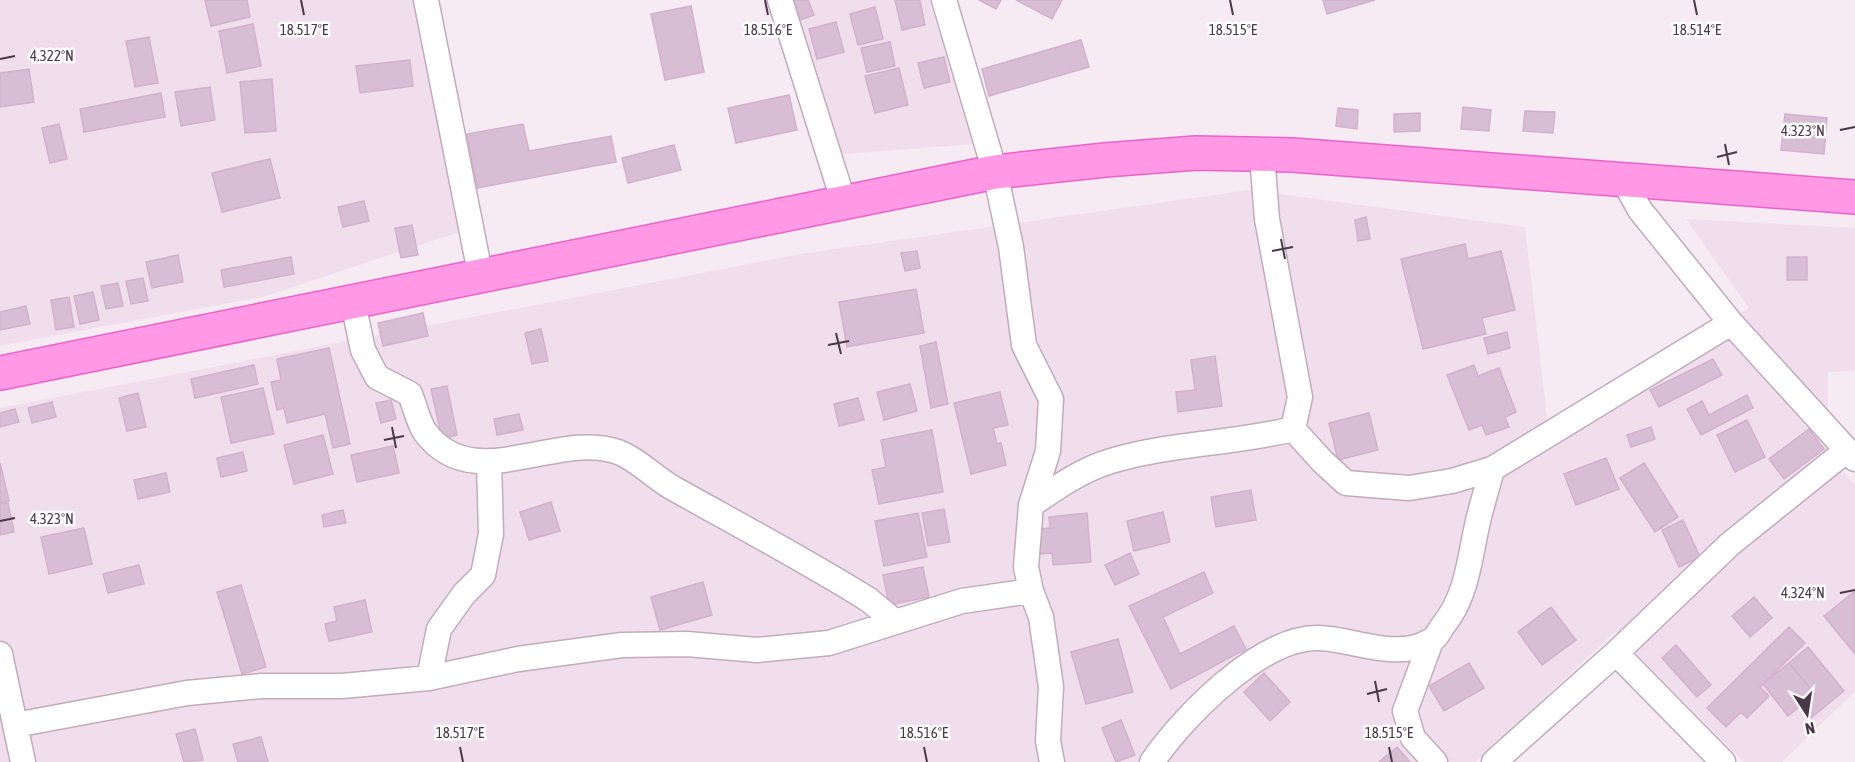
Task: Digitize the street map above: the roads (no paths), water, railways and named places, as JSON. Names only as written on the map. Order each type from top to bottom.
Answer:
[{"type":"main road","points":[[0,372],[481,278],[995,172],[1173,155],[1262,155],[1855,197]]},
{"type":"street","points":[[426,0],[481,278]]},
{"type":"street","points":[[780,0],[844,203]]},
{"type":"street","points":[[944,0],[995,172],[1011,247],[1024,345],[1051,399],[1048,452],[1031,506],[1026,567],[1031,591],[1041,617],[1051,687],[1048,741],[1052,762]]},
{"type":"street","points":[[1262,155],[1267,219],[1300,397],[1293,429]]},
{"type":"street","points":[[1494,762],[1616,653],[1730,544],[1851,454],[1731,323],[1640,210],[1623,181]]},
{"type":"street","points":[[353,303],[363,350],[377,377],[410,394],[424,430],[440,449],[460,458],[489,462],[592,446],[620,453],[660,481],[869,600],[894,621]]},
{"type":"street","points":[[1293,429],[1346,483],[1409,489],[1452,481],[1492,469],[1731,323]]},
{"type":"street","points":[[1031,506],[1073,477],[1110,461],[1153,452],[1258,438],[1293,429]]},
{"type":"street","points":[[429,678],[431,657],[439,628],[464,594],[483,575],[490,534],[489,462]]},
{"type":"street","points":[[1435,762],[1413,738],[1405,711],[1431,641],[1454,613],[1469,574],[1478,519],[1492,469]]},
{"type":"street","points":[[0,654],[14,747],[187,693],[262,686],[342,686],[429,678],[518,659],[622,645],[687,644],[757,650],[829,643],[962,601],[1031,591]]},
{"type":"street","points":[[1152,762],[1197,706],[1232,676],[1281,647],[1316,638],[1400,650],[1431,641]]},
{"type":"street","points":[[1616,653],[1723,762]]}]
